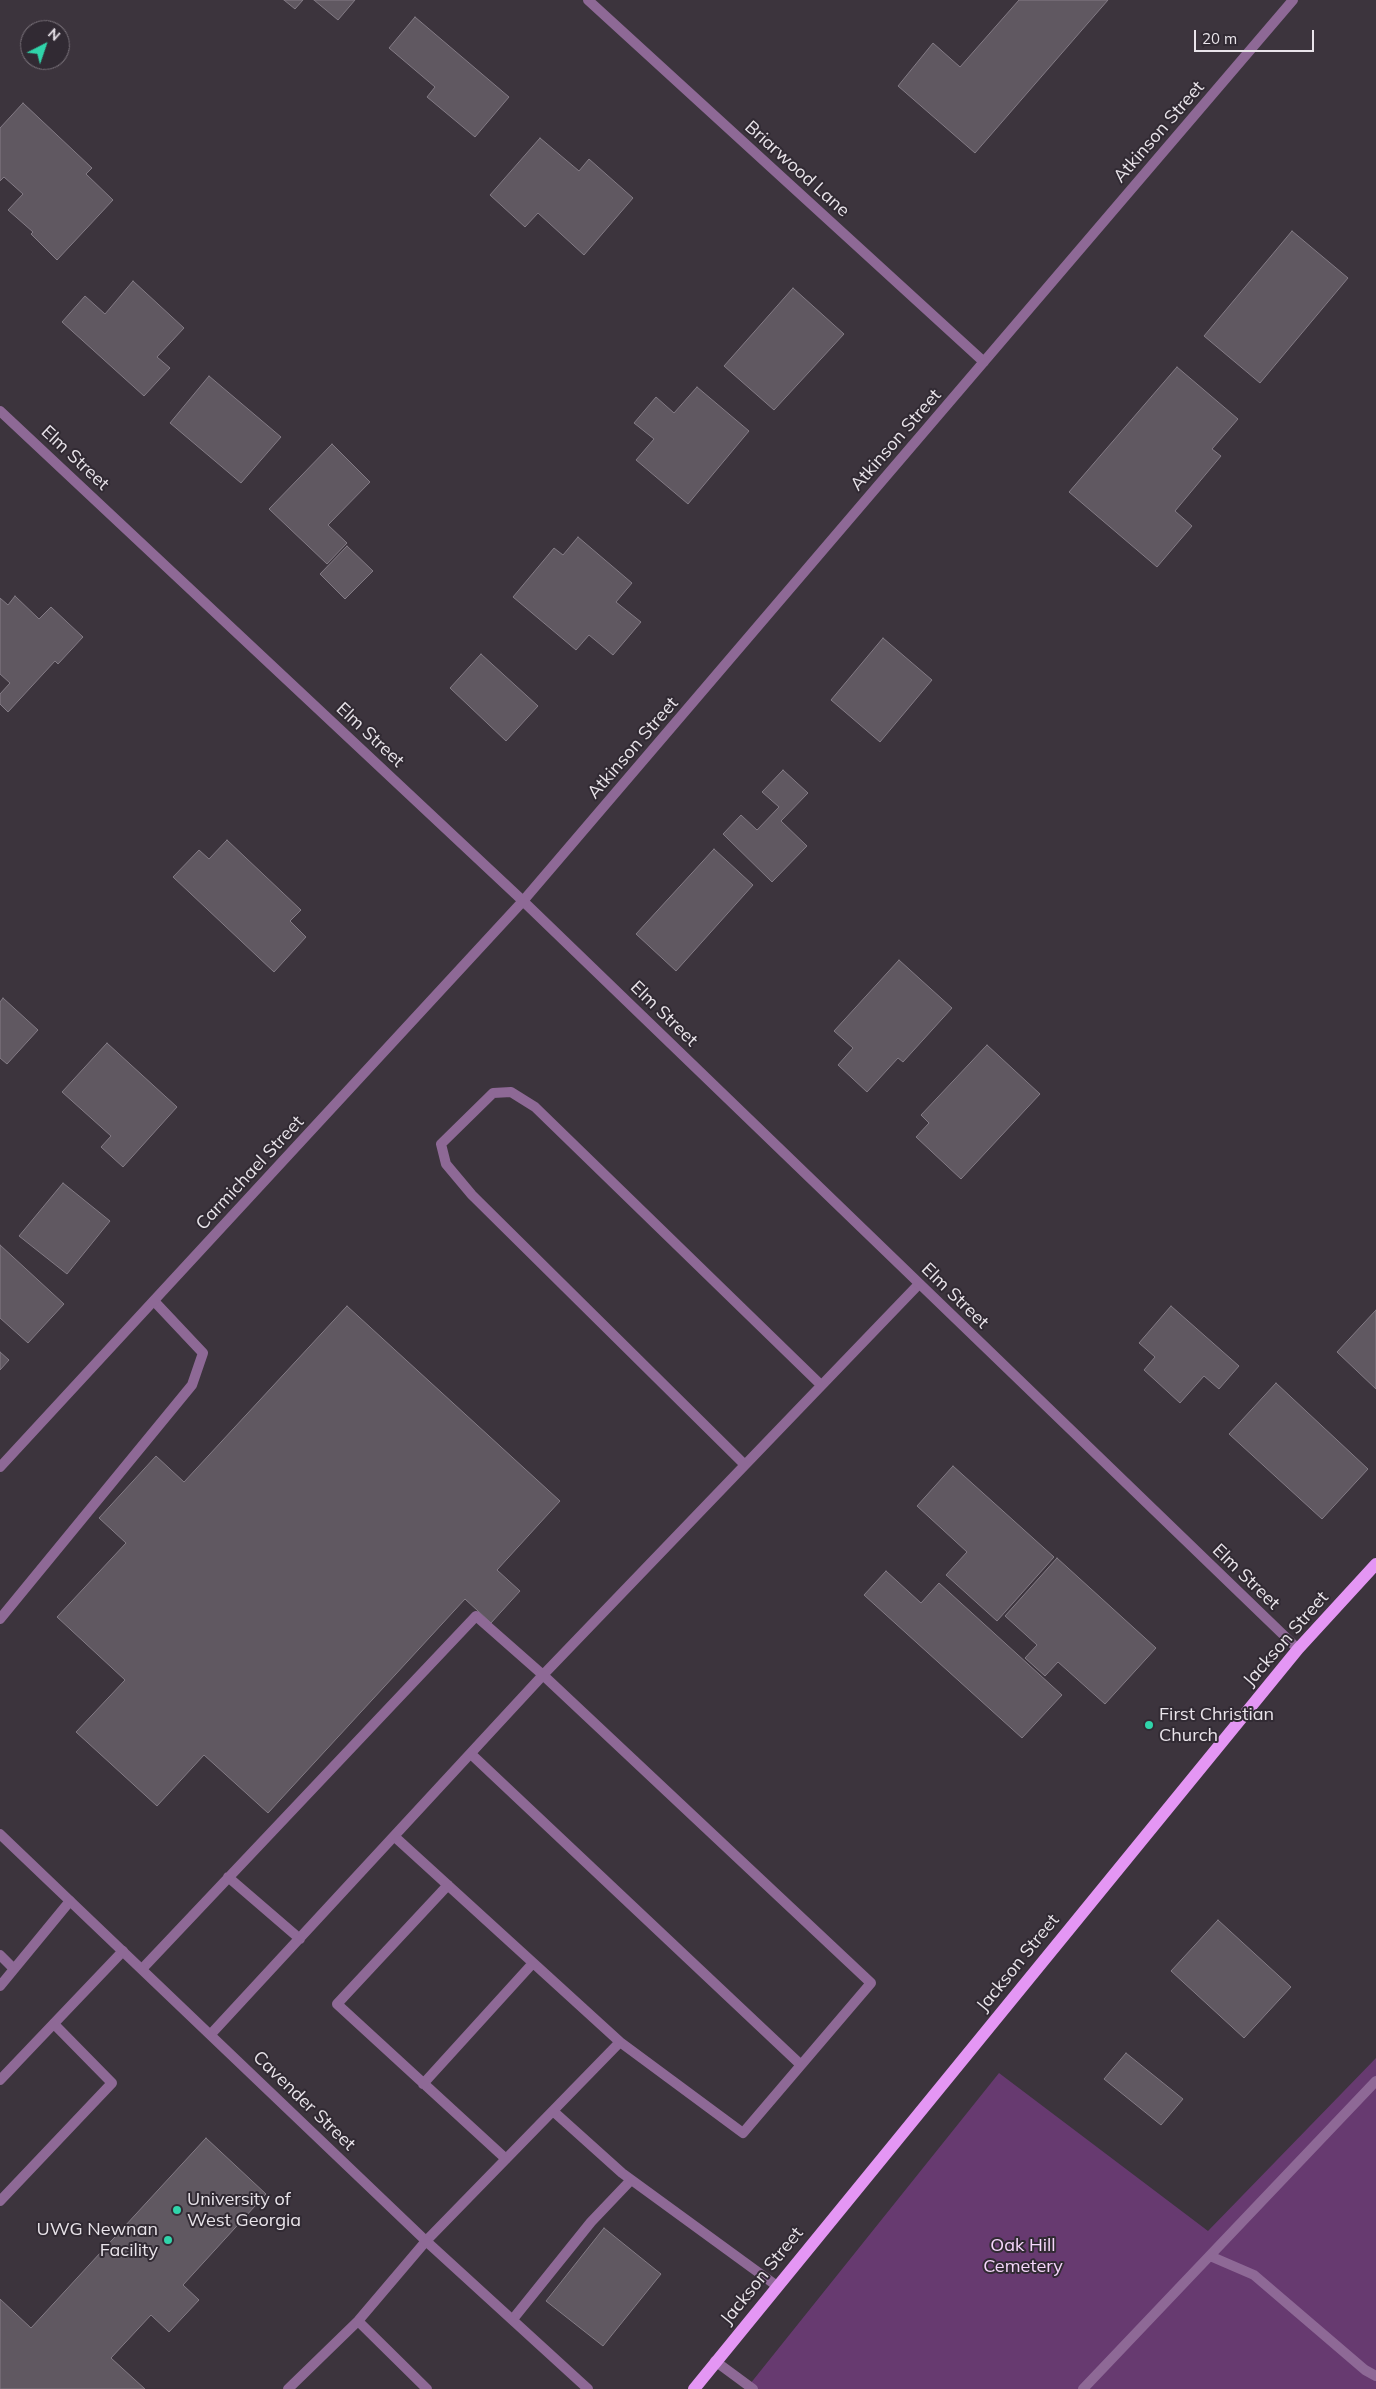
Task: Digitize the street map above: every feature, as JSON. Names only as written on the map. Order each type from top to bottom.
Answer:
[{"type":"main road","name":"Jackson Street","points":[[694,2389],[1298,1649],[1376,1564]]},
{"type":"street","name":"Briarwood Lane","points":[[588,0],[984,362]]},
{"type":"street","name":"Atkinson Street","points":[[523,901],[1293,0]]},
{"type":"street","name":"Elm Street","points":[[0,411],[523,901],[1298,1649]]},
{"type":"street","name":"Carmichael Street","points":[[0,1467],[523,901]]},
{"type":"street","points":[[745,1465],[472,1195],[446,1164],[441,1144],[493,1093],[511,1092],[535,1107],[821,1385]]},
{"type":"street","points":[[211,2034],[543,1675],[919,1284]]},
{"type":"street","points":[[0,1619],[192,1385],[203,1353],[154,1301]]},
{"type":"street","points":[[142,1969],[476,1616],[543,1675],[871,1983],[743,2133],[620,2042],[395,1837]]},
{"type":"street","points":[[471,1754],[801,2064]]},
{"type":"street","name":"Cavender Street","points":[[0,1834],[426,2241],[588,2389]]},
{"type":"street","points":[[228,1877],[300,1939]]},
{"type":"street","points":[[448,1885],[337,2004],[506,2159]]},
{"type":"street","points":[[0,1986],[70,1901]]},
{"type":"street","points":[[0,2080],[123,1951]]},
{"type":"street","points":[[0,1955],[14,1968]]},
{"type":"street","points":[[423,2084],[534,1963]]},
{"type":"street","points":[[0,2201],[112,2083],[54,2024]]},
{"type":"street","points":[[288,2389],[358,2321],[426,2241],[620,2042]]},
{"type":"street","points":[[1083,2389],[1376,2081]]},
{"type":"street","points":[[553,2111],[631,2180],[777,2286]]},
{"type":"street","points":[[513,2319],[592,2222],[631,2180]]},
{"type":"street","points":[[1210,2256],[1254,2276],[1365,2370],[1376,2376]]},
{"type":"street","points":[[358,2321],[426,2389]]},
{"type":"street","points":[[715,2361],[753,2389]]},
{"type":"green space","name":"Oak Hill Cemetery","points":[[1376,2058],[1376,2389],[746,2389],[999,2073],[1208,2231]]},
{"type":"building","points":[[284,0],[303,0],[295,9]]},
{"type":"building","points":[[314,0],[355,0],[338,20]]},
{"type":"building","points":[[1019,0],[1108,0],[975,153],[898,86],[933,43],[960,67]]},
{"type":"building","points":[[415,17],[509,97],[475,137],[427,97],[435,87],[389,48]]},
{"type":"building","points":[[23,103],[92,168],[86,174],[113,200],[57,260],[31,234],[33,232],[8,210],[23,194],[4,177],[0,181],[0,128]]},
{"type":"building","points":[[540,138],[579,171],[589,159],[633,198],[584,255],[538,213],[525,227],[490,195]]},
{"type":"building","points":[[1292,231],[1348,278],[1260,383],[1204,336]]},
{"type":"building","points":[[133,281],[184,328],[157,357],[170,368],[144,396],[62,322],[85,296],[105,314]]},
{"type":"building","points":[[793,288],[844,334],[774,410],[724,366]]},
{"type":"building","points":[[1177,367],[1238,419],[1212,449],[1221,456],[1175,511],[1192,526],[1157,567],[1069,492]]},
{"type":"building","points":[[209,376],[281,437],[241,483],[170,423]]},
{"type":"building","points":[[697,387],[749,431],[688,504],[636,460],[654,439],[634,423],[656,397],[674,413]]},
{"type":"building","points":[[332,444],[370,482],[328,525],[347,543],[327,564],[269,509]]},
{"type":"building","points":[[578,537],[632,583],[616,602],[641,622],[613,655],[589,635],[576,650],[513,597],[554,548],[563,555]]},
{"type":"building","points":[[347,546],[373,571],[345,599],[320,574]]},
{"type":"building","points":[[15,596],[39,619],[51,607],[83,637],[58,664],[55,661],[8,712],[0,704],[0,694],[10,683],[0,674],[0,598],[8,605]]},
{"type":"building","points":[[883,638],[932,680],[880,742],[831,700]]},
{"type":"building","points":[[481,654],[538,706],[506,741],[450,688]]},
{"type":"building","points":[[783,770],[808,793],[781,821],[807,846],[772,882],[723,834],[741,815],[757,830],[779,807],[762,792]]},
{"type":"building","points":[[227,840],[301,910],[290,921],[306,937],[274,972],[173,877],[199,850],[209,859]]},
{"type":"building","points":[[714,849],[753,885],[676,971],[636,934]]},
{"type":"building","points":[[899,960],[952,1008],[903,1062],[898,1058],[867,1092],[838,1065],[853,1048],[834,1031]]},
{"type":"building","points":[[3,998],[38,1030],[7,1064],[0,1058],[0,1002]]},
{"type":"building","points":[[107,1043],[177,1107],[123,1167],[101,1147],[111,1136],[62,1092]]},
{"type":"building","points":[[987,1045],[1040,1094],[961,1179],[916,1137],[929,1123],[921,1115]]},
{"type":"building","points":[[63,1183],[110,1221],[67,1274],[19,1236]]},
{"type":"building","points":[[0,1245],[64,1304],[28,1343],[0,1318]]},
{"type":"building","points":[[347,1306],[560,1501],[497,1570],[520,1591],[491,1623],[465,1599],[268,1813],[204,1755],[157,1806],[76,1732],[125,1680],[57,1617],[126,1543],[99,1518],[156,1456],[184,1482]]},
{"type":"building","points":[[1171,1306],[1239,1366],[1219,1389],[1204,1376],[1180,1403],[1144,1370],[1155,1357],[1139,1343]]},
{"type":"building","points":[[1376,1310],[1376,1389],[1337,1352]]},
{"type":"building","points":[[0,1352],[9,1360],[0,1370]]},
{"type":"building","points":[[1276,1383],[1368,1469],[1322,1519],[1229,1434]]},
{"type":"building","points":[[953,1466],[1054,1557],[997,1621],[946,1575],[967,1552],[917,1506]]},
{"type":"building","points":[[1057,1558],[1156,1648],[1105,1704],[1058,1662],[1045,1676],[1025,1658],[1037,1645],[1005,1616]]},
{"type":"building","points":[[886,1571],[921,1603],[939,1583],[1062,1695],[1022,1738],[864,1595]]},
{"type":"building","points":[[1218,1920],[1291,1987],[1244,2038],[1171,1971]]},
{"type":"building","points":[[1126,2053],[1183,2099],[1161,2125],[1104,2079]]},
{"type":"building","name":"UWG Newnan Facility","points":[[206,2138],[266,2194],[183,2285],[199,2300],[169,2332],[151,2315],[111,2358],[145,2389],[0,2389],[0,2299],[31,2328]]},
{"type":"building","points":[[604,2228],[661,2274],[603,2346],[546,2301]]},
{"type":"place","name":"First Christian Church","points":[[1149,1725]]},
{"type":"place","name":"University of West Georgia","points":[[177,2210]]},
{"type":"place","name":"UWG Newnan Facility","points":[[168,2240]]}]
